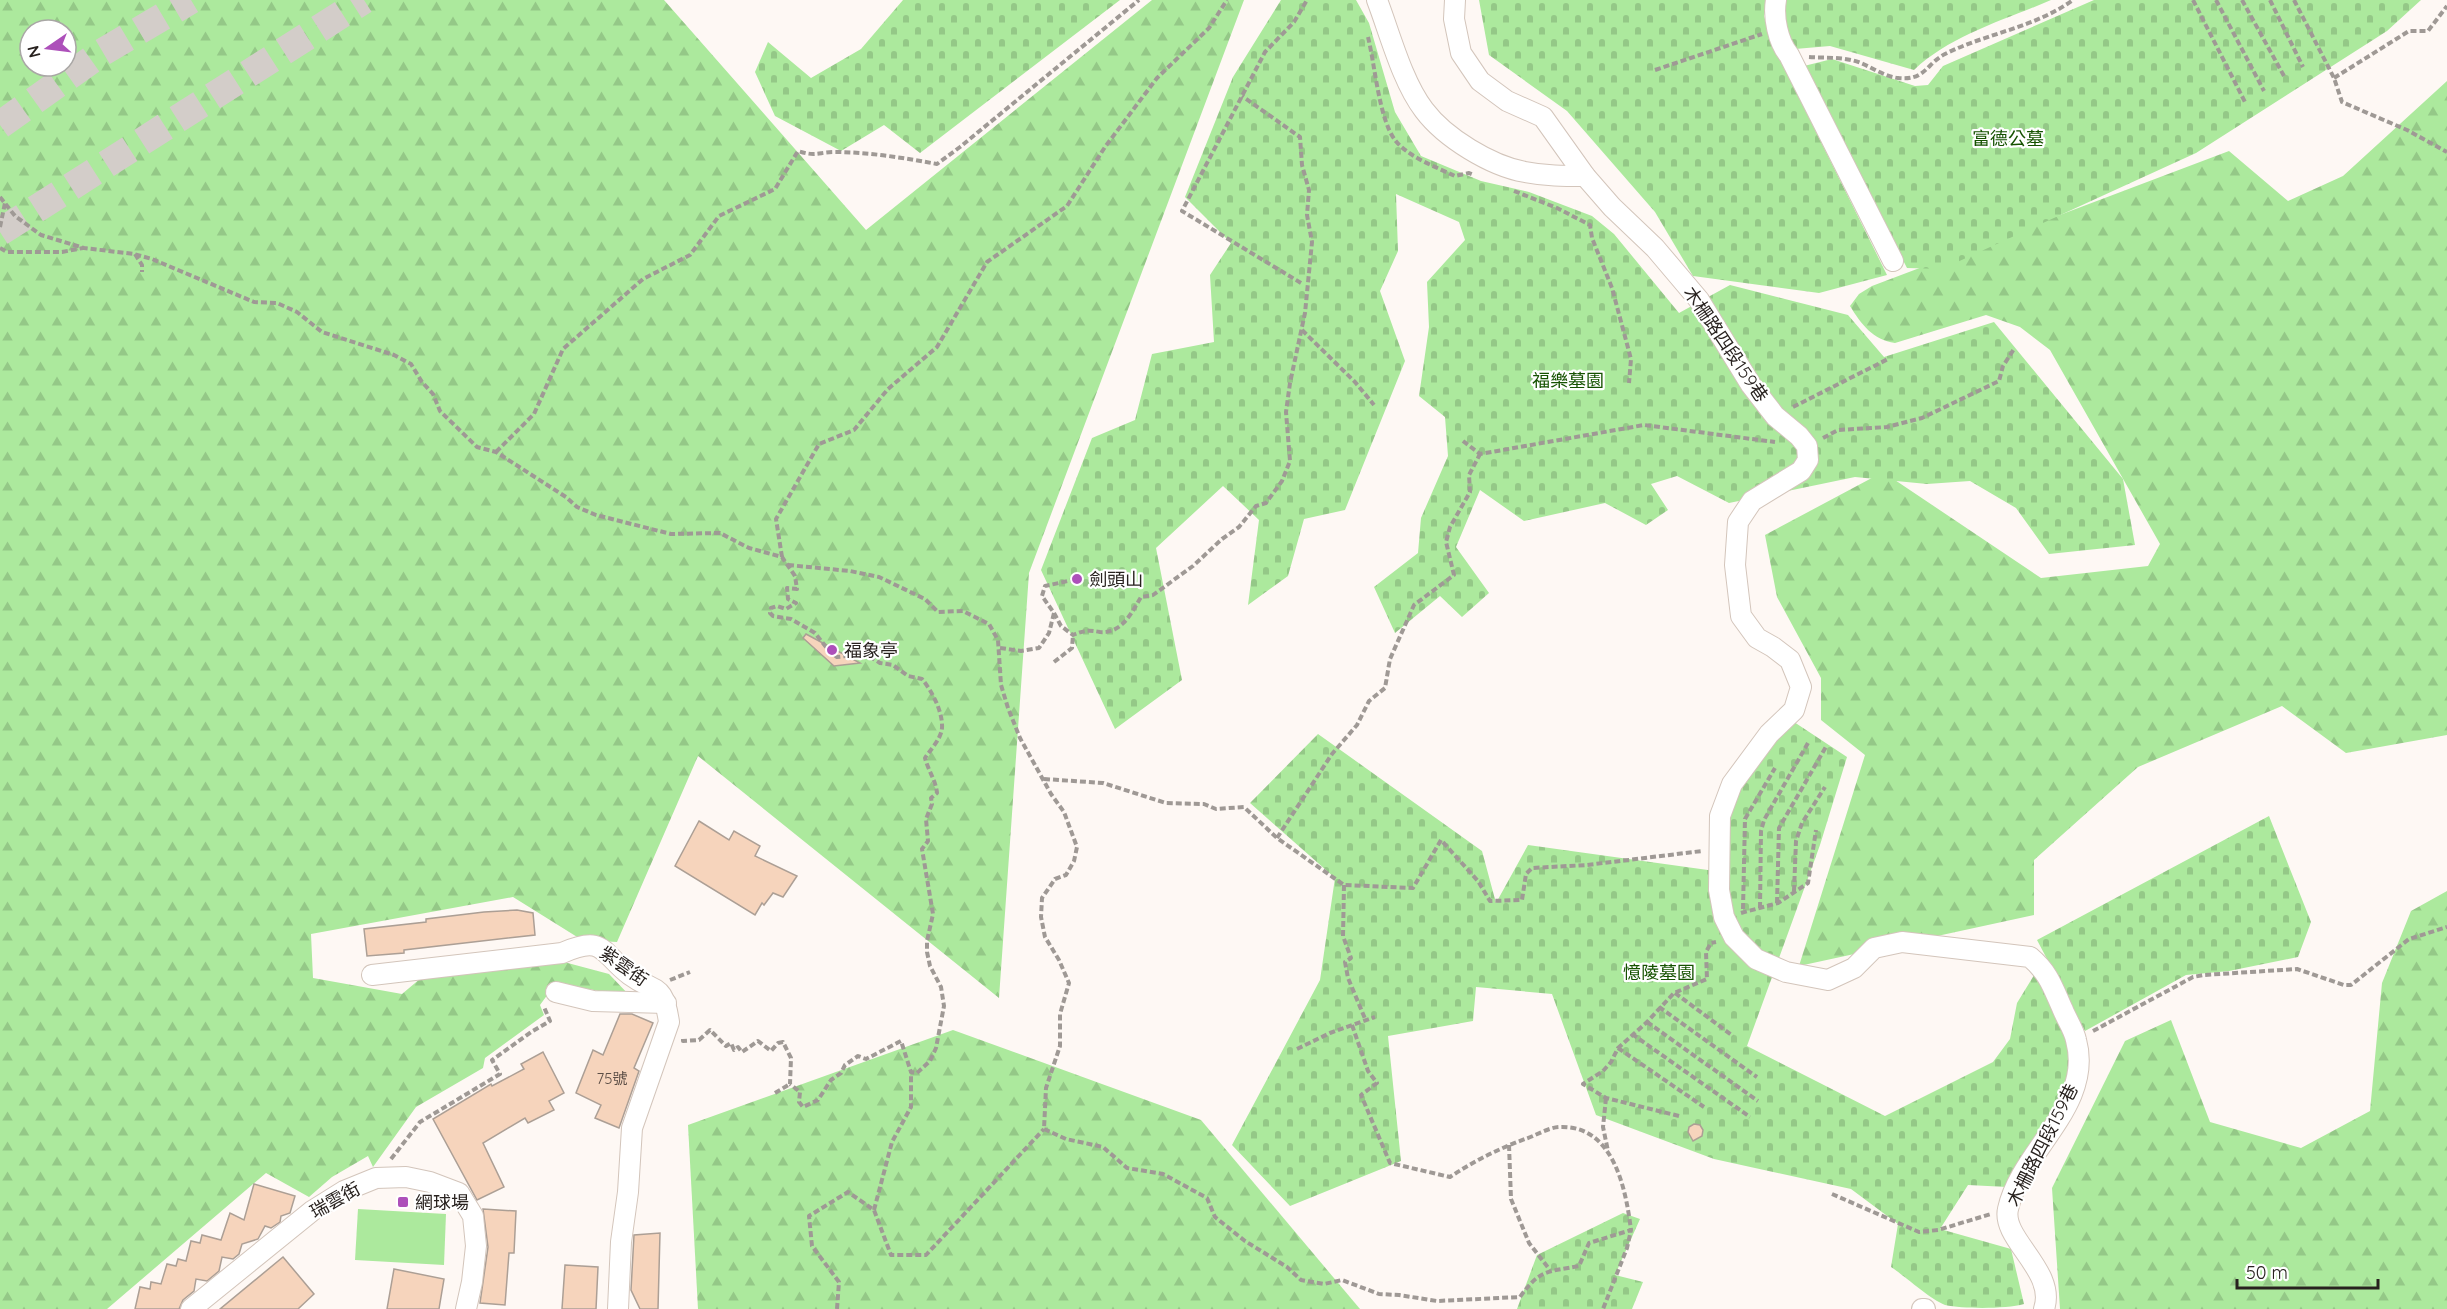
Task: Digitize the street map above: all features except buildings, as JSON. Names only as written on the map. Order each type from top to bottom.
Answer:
[{"type":"street","points":[[1377,0],[1413,90],[1424,110],[1448,134],[1478,155],[1522,172],[1554,176],[1585,176]]},
{"type":"street","name":"木柵路四段159巷","points":[[1455,0],[1454,19],[1461,54],[1480,81],[1507,101],[1542,117],[1585,176],[1612,207],[1655,248],[1699,300],[1751,385],[1775,416],[1799,436],[1807,446],[1808,460],[1801,471],[1752,501],[1738,522],[1735,565],[1741,616],[1757,638],[1773,646],[1790,660],[1802,687],[1794,710],[1769,734],[1732,784],[1720,816],[1719,890],[1733,915],[1734,937],[1756,959],[1786,972],[1828,980],[1854,968],[1874,948],[1902,942],[2030,957],[2043,968],[2076,1039],[2078,1056],[2076,1086],[2022,1176],[2007,1212],[2012,1230],[2044,1281],[2047,1301],[2044,1309]]},
{"type":"street","points":[[1776,0],[1774,11],[1786,52],[1893,261]]},
{"type":"street","name":"紫雲街","points":[[372,975],[562,953],[579,945],[596,946],[609,953],[630,975],[657,988],[666,1003]]},
{"type":"street","points":[[556,992],[593,1001],[666,1003],[669,1022],[632,1128],[628,1192],[621,1242],[618,1309]]},
{"type":"street","name":"瑞雲街","points":[[191,1309],[312,1211],[344,1191],[376,1178],[406,1178],[430,1182],[459,1193],[473,1216],[476,1246],[466,1309]]},
{"type":"path","points":[[496,452],[534,414],[563,349],[643,279],[690,255],[719,216],[775,189],[798,151],[811,156],[833,152],[895,157],[937,164],[1138,0]]},
{"type":"path","points":[[911,1072],[917,1073],[930,1061],[936,1048],[944,1006],[940,987],[930,966],[927,952],[933,914],[922,849],[928,841],[926,819],[932,804],[931,798],[937,794],[924,758],[939,738],[942,727],[935,699],[922,679],[908,676],[893,665],[880,663],[866,654],[837,657],[814,633],[791,619],[773,616],[770,613],[771,608],[786,609],[796,603],[788,599],[786,590],[787,588],[797,589],[795,576],[782,557],[776,519],[819,444],[854,430],[888,389],[937,347],[987,262],[1067,206],[1105,147],[1157,78],[1209,28],[1227,0]]},
{"type":"path","points":[[1301,283],[1182,211],[1264,52],[1294,22],[1307,0]]},
{"type":"path","points":[[1655,70],[1766,32],[1775,51],[1852,60],[1898,78],[1920,76],[1942,56],[1968,43],[2021,27],[2062,8],[2073,0]]},
{"type":"path","points":[[2193,0],[2246,104]]},
{"type":"path","points":[[2216,0],[2264,91]]},
{"type":"path","points":[[2242,0],[2283,76]]},
{"type":"path","points":[[2270,0],[2303,67]]},
{"type":"path","points":[[2294,0],[2334,78],[2342,102],[2407,130],[2447,152]]},
{"type":"path","points":[[2334,78],[2409,31],[2428,31],[2447,6]]},
{"type":"path","points":[[1367,34],[1380,99],[1395,140],[1420,158],[1455,176],[1469,173],[1480,177]]},
{"type":"path","points":[[1073,635],[1089,629],[1100,632],[1112,631],[1128,619],[1141,597],[1153,595],[1193,566],[1222,539],[1239,527],[1256,506],[1266,503],[1282,481],[1290,461],[1286,412],[1305,313],[1312,242],[1307,215],[1309,190],[1302,165],[1300,137],[1242,96]]},
{"type":"path","points":[[1511,190],[1557,208],[1590,225],[1592,238],[1612,288],[1631,359],[1629,383]]},
{"type":"path","points":[[0,196],[31,229],[41,235],[84,248],[134,254],[165,264],[197,280],[213,283],[254,302],[277,303],[297,312],[321,332],[394,355],[411,364],[433,394],[440,411],[477,447],[496,452],[566,497],[577,507],[596,515],[671,534],[720,533],[749,548],[782,557]]},
{"type":"path","points":[[0,227],[5,203]]},
{"type":"path","points":[[0,248],[6,252],[62,252],[84,248]]},
{"type":"path","points":[[134,254],[142,266],[142,273]]},
{"type":"path","points":[[1302,330],[1355,382],[1374,405]]},
{"type":"path","points":[[1830,435],[1838,430],[1887,427],[1922,418],[1940,410],[1999,381],[2003,366],[2014,350]]},
{"type":"path","points":[[1775,416],[1888,359]]},
{"type":"path","points":[[1463,441],[1480,454],[1644,425],[1807,446]]},
{"type":"path","points":[[1277,838],[1332,754],[1357,725],[1369,701],[1385,688],[1390,659],[1414,605],[1454,575],[1446,542],[1450,527],[1470,492],[1469,474],[1480,454]]},
{"type":"path","points":[[788,565],[850,571],[879,577],[925,599],[938,612],[963,611],[989,624],[1000,648],[998,664],[1008,708],[1020,738],[1051,794],[1064,812],[1077,847],[1074,861],[1066,875],[1055,879],[1042,898],[1041,917],[1046,937],[1069,983],[1060,1014],[1060,1046],[1046,1088],[1044,1129],[926,1255],[891,1255],[874,1210],[848,1191],[809,1216],[813,1246],[839,1282],[837,1309]]},
{"type":"path","points":[[1073,635],[1061,626],[1042,596],[1045,586],[1077,579]]},
{"type":"path","points":[[1000,648],[1021,651],[1039,648],[1049,633],[1054,614]]},
{"type":"path","points":[[1054,662],[1072,648],[1073,635]]},
{"type":"path","points":[[1760,908],[1761,831],[1764,820],[1808,743]]},
{"type":"path","points":[[1778,903],[1779,828],[1827,745]]},
{"type":"path","points":[[1775,768],[1745,819],[1733,915],[1778,903],[1808,883],[1816,830]]},
{"type":"path","points":[[1044,779],[1103,783],[1166,803],[1204,804],[1216,809],[1244,807],[1277,838],[1344,885],[1413,888],[1441,840],[1478,881],[1490,901],[1522,900],[1526,874],[1532,868],[1587,865],[1718,849]]},
{"type":"path","points":[[1794,892],[1796,841],[1802,823],[1825,787]]},
{"type":"path","points":[[1344,885],[1343,936],[1351,958],[1345,962],[1348,978],[1366,1021]]},
{"type":"path","points":[[2076,1039],[2193,977],[2297,969],[2344,985],[2351,985],[2409,939],[2447,927]]},
{"type":"path","points":[[1679,1116],[1606,1098],[1583,1084],[1603,1071],[1618,1048],[1674,993],[1707,979],[1706,952],[1711,943],[1734,937]]},
{"type":"path","points":[[376,1178],[420,1122],[500,1074],[492,1060],[550,1021],[544,1007],[556,992]]},
{"type":"path","points":[[1674,993],[1733,1036]]},
{"type":"path","points":[[1659,1007],[1757,1077]]},
{"type":"path","points":[[1297,1049],[1375,1017]]},
{"type":"path","points":[[1647,1022],[1758,1101]]},
{"type":"path","points":[[1352,1025],[1368,1071],[1377,1083],[1361,1095],[1390,1163],[1450,1177],[1471,1163],[1509,1145],[1559,1127],[1586,1132],[1609,1152]]},
{"type":"path","points":[[706,1035],[710,1030],[726,1046],[731,1043],[734,1050],[738,1047],[742,1052],[758,1041],[771,1051],[777,1043],[783,1042],[791,1058],[790,1084]]},
{"type":"path","points":[[1632,1034],[1750,1117]]},
{"type":"path","points":[[790,1084],[800,1092],[799,1102],[803,1107],[818,1100],[831,1080],[841,1073],[845,1065],[858,1056],[866,1059],[901,1041],[911,1072],[912,1107],[892,1142],[874,1210]]},
{"type":"path","points":[[1618,1048],[1704,1107]]},
{"type":"path","points":[[775,1093],[790,1084]]},
{"type":"path","points":[[1603,1309],[1628,1248],[1631,1230],[1627,1196],[1609,1152],[1603,1127],[1606,1098]]},
{"type":"path","points":[[1044,1129],[1066,1139],[1103,1147],[1127,1168],[1163,1174],[1207,1198],[1215,1217],[1245,1241],[1287,1267],[1301,1280],[1324,1284],[1342,1280],[1379,1294],[1437,1301],[1520,1297],[1532,1280],[1550,1270],[1579,1266],[1589,1243],[1631,1230]]},
{"type":"path","points":[[1509,1145],[1511,1199],[1529,1243],[1550,1270]]},
{"type":"path","points":[[1832,1194],[1919,1232],[1938,1230],[1979,1216],[2007,1212]]},
{"type":"green space","points":[[0,0],[664,0],[866,230],[1152,0],[1244,0],[1029,573],[999,998],[698,756],[617,942],[582,940],[513,897],[311,934],[313,978],[402,994],[421,978],[564,962],[609,974],[631,997],[556,983],[540,1005],[544,1015],[485,1058],[483,1068],[416,1107],[373,1167],[368,1156],[332,1177],[309,1197],[266,1173],[107,1309],[0,1309]]},
{"type":"green space","points":[[903,0],[1120,0],[920,153],[884,125],[841,151],[775,116],[755,72],[768,42],[811,78],[861,49]]},
{"type":"green space","name":"福樂墓園","points":[[1281,0],[1356,0],[1369,23],[1395,112],[1421,156],[1481,181],[1529,192],[1592,216],[1614,234],[1679,313],[1730,285],[1848,315],[1884,357],[1994,322],[2123,479],[2135,545],[2049,554],[2016,508],[1970,481],[1927,484],[1855,477],[1729,503],[1677,476],[1651,484],[1668,510],[1646,525],[1605,503],[1524,521],[1480,490],[1456,547],[1489,593],[1462,617],[1440,596],[1395,633],[1374,587],[1418,553],[1421,518],[1448,456],[1445,417],[1419,396],[1429,327],[1427,282],[1465,240],[1459,222],[1396,194],[1398,251],[1380,291],[1405,361],[1345,510],[1304,519],[1288,576],[1248,605],[1259,520],[1223,486],[1156,548],[1182,680],[1115,729],[1041,570],[1092,438],[1135,420],[1152,354],[1214,342],[1210,275],[1231,243],[1185,197],[1233,77]]},
{"type":"green space","points":[[1479,0],[1768,0],[1764,16],[1774,47],[1887,275],[1819,293],[1693,276],[1655,212],[1567,111],[1489,55]]},
{"type":"green space","points":[[1786,0],[2051,0],[1961,38],[1914,70],[1830,46],[1795,49],[1782,23]]},
{"type":"green space","name":"富德公墓","points":[[2094,0],[2421,0],[2387,31],[2196,153],[1942,269],[1907,268],[1804,66],[1832,59],[1915,86],[1928,85],[1943,66]]},
{"type":"green space","points":[[2447,81],[2447,735],[2346,753],[2282,706],[2138,767],[2034,860],[2034,915],[1799,966],[1865,755],[1821,720],[1821,678],[1777,597],[1765,535],[1883,472],[2041,578],[2148,566],[2160,544],[2050,350],[2020,327],[1986,315],[1895,343],[1874,335],[1850,306],[1859,294],[1872,286],[2229,151],[2288,201],[2343,176]]},
{"type":"green space","name":"憶陵墓園","points":[[1791,720],[1847,757],[1820,845],[1747,1046],[1885,1116],[1993,1062],[2010,1039],[2017,1003],[2039,967],[2081,1035],[2065,1101],[2007,1187],[1968,1185],[1940,1229],[2011,1249],[2024,1304],[1996,1308],[1963,1307],[1945,1305],[1932,1298],[1891,1267],[1898,1224],[1851,1189],[1714,1159],[1596,1115],[1552,994],[1476,987],[1473,1021],[1388,1036],[1401,1161],[1290,1206],[1232,1145],[1320,980],[1335,878],[1250,803],[1318,734],[1482,851],[1496,903],[1528,845],[1715,871],[1733,799]]},
{"type":"green space","points":[[2269,816],[2311,922],[2298,957],[2229,971],[2186,975],[2085,1031],[2037,940]]},
{"type":"green space","points":[[2447,891],[2447,1309],[2060,1309],[2052,1188],[2125,1041],[2171,1020],[2210,1122],[2301,1148],[2370,1111],[2382,983],[2411,911]]},
{"type":"green space","points":[[953,1030],[1201,1120],[1360,1309],[698,1309],[688,1125]]},
{"type":"green space","points":[[358,1209],[446,1214],[444,1265],[355,1260]]},
{"type":"green space","points":[[1623,1213],[1640,1219],[1615,1275],[1643,1282],[1632,1309],[1517,1309],[1537,1255]]},
{"type":"tunnel","points":[[0,125],[101,53],[191,0]]},
{"type":"tunnel","points":[[0,232],[364,0]]},
{"type":"place","name":"劍頭山","points":[[1077,579]]},
{"type":"place","name":"福象亭","points":[[832,650]]},
{"type":"place","name":"網球場","points":[[403,1202]]}]
